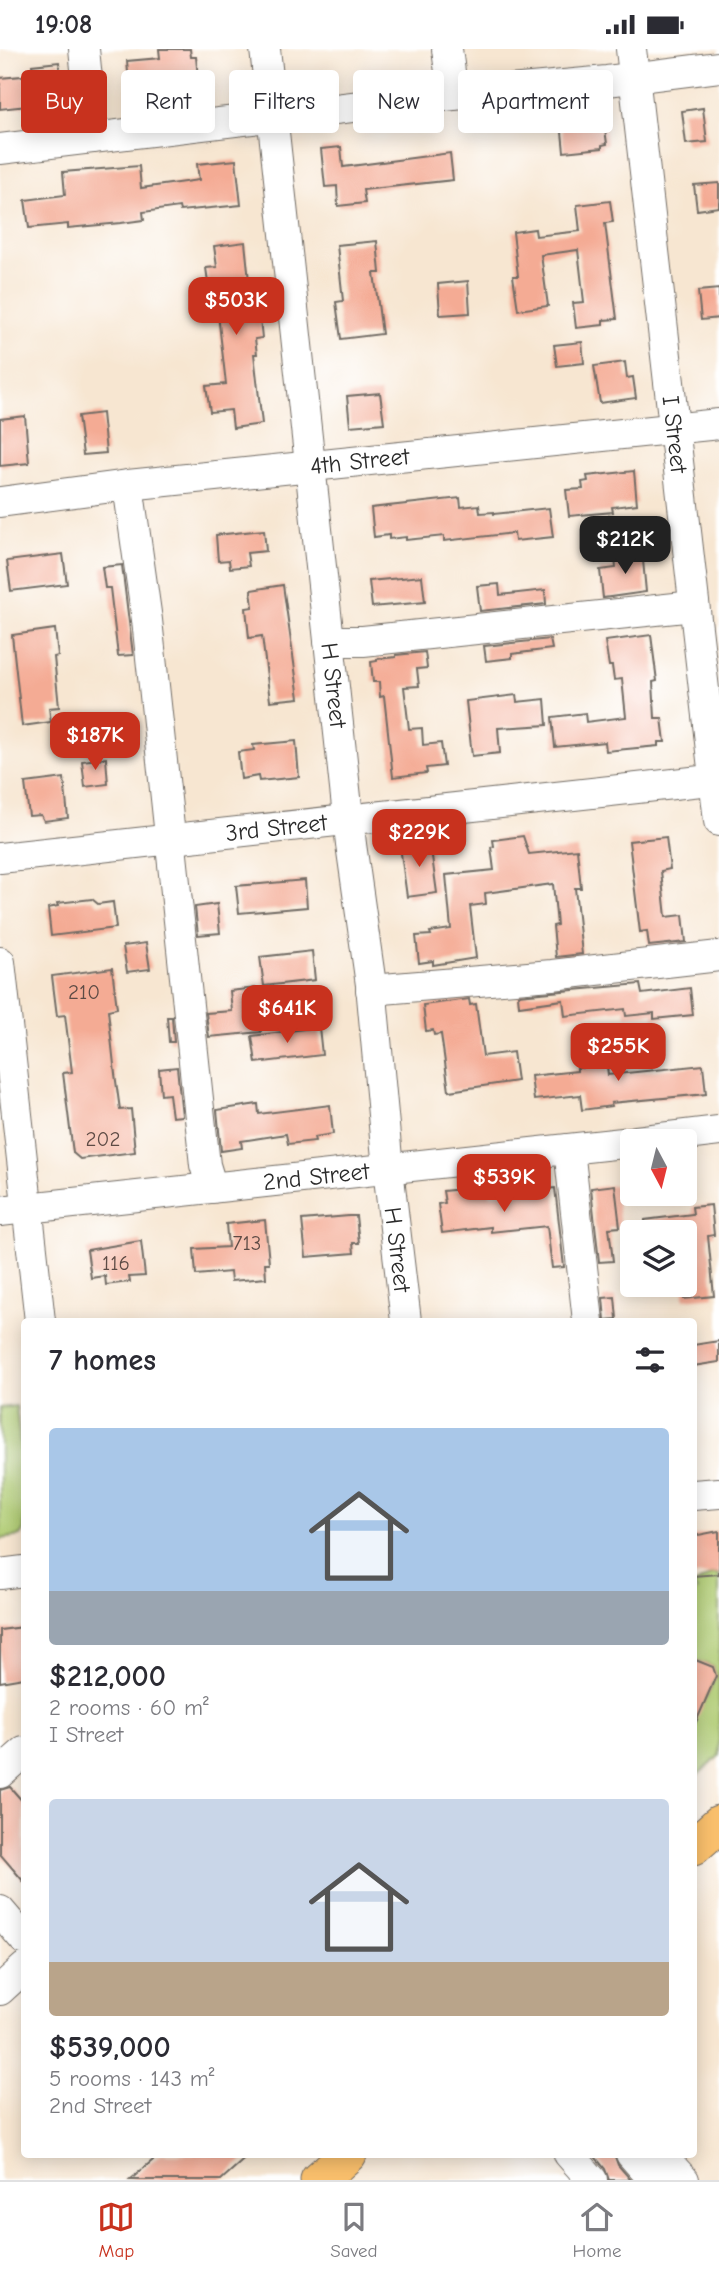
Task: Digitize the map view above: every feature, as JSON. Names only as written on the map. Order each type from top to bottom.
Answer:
[{"type":"main road","points":[[697,1843],[719,1824]]},
{"type":"main road","points":[[319,2180],[344,2158]]},
{"type":"street","points":[[84,49],[93,138]]},
{"type":"street","name":"H Street","points":[[265,49],[267,70]]},
{"type":"street","points":[[447,49],[453,95]]},
{"type":"street","points":[[339,109],[453,95],[633,63],[719,67]]},
{"type":"street","name":"I Street","points":[[633,63],[719,821]]},
{"type":"street","points":[[0,149],[229,122]]},
{"type":"street","name":"H Street","points":[[274,133],[348,820],[371,990],[406,1318]]},
{"type":"street","name":"4th Street","points":[[0,502],[128,485],[719,424]]},
{"type":"street","points":[[128,485],[147,620],[205,1165],[212,1188]]},
{"type":"street","points":[[330,641],[363,641],[694,605]]},
{"type":"street","name":"3rd Street","points":[[0,858],[716,779]]},
{"type":"street","points":[[371,990],[552,975],[719,955]]},
{"type":"street","points":[[0,962],[14,1209],[39,1318]]},
{"type":"street","name":"2nd Street","points":[[697,1134],[719,1132]]},
{"type":"street","name":"2nd Street","points":[[14,1209],[620,1143]]},
{"type":"street","points":[[569,1149],[588,1318]]},
{"type":"street","points":[[697,1496],[719,1493]]},
{"type":"street","points":[[0,1573],[21,1571]]},
{"type":"street","points":[[0,1773],[21,1755]]},
{"type":"street","points":[[0,1911],[21,1936]]},
{"type":"street","points":[[0,1990],[21,1971]]},
{"type":"street","points":[[573,2158],[592,2180]]},
{"type":"street","points":[[635,2158],[654,2180]]},
{"type":"street","points":[[664,2158],[684,2180]]},
{"type":"green space","points":[[16,1406],[21,1452],[21,1534],[0,1539],[0,1408]]},
{"type":"green space","points":[[719,1574],[719,1756],[697,1775],[697,1706],[705,1701],[716,1676],[713,1667],[697,1661],[697,1584],[711,1575]]},
{"type":"building","points":[[159,49],[190,49],[191,57],[196,57],[197,70],[128,70],[127,61],[160,58]]},
{"type":"building","points":[[59,62],[60,70],[32,70],[32,65]]},
{"type":"building","points":[[21,76],[21,107],[0,109],[0,78]]},
{"type":"building","points":[[703,108],[707,142],[686,144],[682,111]]},
{"type":"building","points":[[562,133],[606,133],[607,144],[602,145],[602,148],[564,152]]},
{"type":"building","points":[[341,147],[343,167],[450,153],[453,180],[363,190],[365,203],[338,206],[337,186],[325,187],[321,149]]},
{"type":"building","points":[[236,160],[241,205],[180,211],[179,207],[143,212],[144,220],[121,223],[68,228],[68,224],[29,228],[25,200],[65,195],[63,172],[139,166],[141,188],[199,180],[197,164]]},
{"type":"building","points":[[719,183],[719,207],[697,210],[694,185]]},
{"type":"building","points":[[610,201],[613,222],[605,223],[617,319],[603,320],[603,325],[576,328],[573,303],[584,302],[578,250],[541,255],[548,306],[518,310],[513,276],[518,276],[513,232],[535,229],[536,236],[580,231],[577,205]]},
{"type":"building","points":[[377,241],[380,273],[374,273],[382,334],[341,339],[336,302],[343,301],[337,245]]},
{"type":"building","points":[[245,242],[253,320],[260,319],[262,338],[255,339],[257,354],[254,354],[262,424],[233,428],[231,410],[210,412],[206,386],[226,384],[215,288],[209,289],[206,268],[217,267],[214,246]]},
{"type":"building","points":[[468,281],[470,313],[440,315],[438,284]]},
{"type":"building","points":[[719,289],[719,318],[701,320],[698,291]]},
{"type":"building","points":[[582,342],[584,363],[557,366],[554,345]]},
{"type":"building","points":[[625,362],[627,378],[633,377],[636,398],[600,403],[594,366]]},
{"type":"building","points":[[380,393],[384,423],[350,426],[347,396]]},
{"type":"building","points":[[102,413],[106,453],[83,455],[78,416]]},
{"type":"building","points":[[25,416],[29,463],[0,466],[0,419]]},
{"type":"building","points":[[634,471],[637,504],[612,507],[613,512],[569,516],[566,490],[583,489],[582,482],[588,481],[587,476]]},
{"type":"building","points":[[460,498],[461,507],[479,505],[480,513],[549,508],[553,537],[515,541],[514,533],[444,541],[444,536],[406,540],[406,537],[389,539],[389,535],[374,537],[371,508]]},
{"type":"building","points":[[264,530],[266,551],[247,553],[249,566],[230,568],[229,560],[218,561],[216,535]]},
{"type":"building","points":[[642,550],[646,592],[603,598],[600,570],[616,568],[615,558],[621,558],[621,552]]},
{"type":"building","points":[[63,554],[67,584],[11,591],[7,561]]},
{"type":"building","points":[[122,565],[133,655],[118,656],[110,588],[105,588],[102,567]]},
{"type":"building","points":[[422,576],[425,602],[372,607],[369,581]]},
{"type":"building","points":[[499,584],[500,595],[545,590],[546,604],[480,611],[477,586]]},
{"type":"building","points":[[283,585],[299,698],[270,701],[262,636],[249,638],[246,608],[253,607],[251,590]]},
{"type":"building","points":[[55,629],[58,656],[54,657],[59,707],[49,708],[51,722],[22,726],[12,635]]},
{"type":"building","points":[[651,635],[657,681],[653,682],[655,718],[662,718],[665,742],[658,742],[658,746],[606,751],[605,742],[555,747],[552,717],[585,713],[586,722],[626,717],[622,679],[614,680],[605,641]]},
{"type":"building","points":[[550,639],[552,649],[512,654],[512,658],[486,661],[484,646]]},
{"type":"building","points":[[425,652],[427,668],[417,669],[419,686],[404,687],[409,729],[422,728],[423,745],[441,743],[444,766],[426,768],[427,773],[393,777],[384,696],[380,697],[379,682],[373,682],[371,662],[396,655]]},
{"type":"building","points":[[516,695],[517,702],[545,699],[547,725],[498,728],[500,753],[472,756],[466,701]]},
{"type":"building","points":[[296,741],[299,777],[259,781],[258,776],[241,779],[238,752],[254,750],[253,745]]},
{"type":"building","points":[[106,758],[108,784],[85,787],[82,761]]},
{"type":"building","points":[[64,778],[68,818],[44,821],[41,815],[29,816],[25,783]]},
{"type":"building","points":[[523,836],[529,854],[577,849],[581,888],[575,888],[582,954],[556,957],[553,926],[557,925],[553,884],[485,893],[486,904],[470,906],[476,958],[433,965],[433,961],[419,963],[416,936],[451,929],[446,875],[494,870],[491,847],[494,846],[493,840]]},
{"type":"building","points":[[666,837],[670,869],[661,871],[666,917],[683,915],[686,942],[649,946],[647,931],[640,932],[629,841]]},
{"type":"building","points":[[430,842],[437,893],[407,897],[400,846]]},
{"type":"building","points":[[305,880],[307,907],[239,913],[236,886]]},
{"type":"building","points":[[92,899],[98,904],[113,902],[116,928],[51,936],[48,908],[58,906],[57,903]]},
{"type":"building","points":[[217,904],[220,933],[198,935],[195,907]]},
{"type":"building","points":[[146,943],[150,969],[127,972],[123,946]]},
{"type":"building","points":[[312,951],[315,980],[264,986],[260,957]]},
{"type":"building","points":[[112,968],[117,1008],[108,1010],[115,1074],[120,1110],[131,1109],[135,1152],[80,1159],[73,1153],[63,1073],[72,1072],[65,1015],[57,1016],[52,976]]},
{"type":"building","points":[[640,984],[642,994],[690,988],[693,1015],[654,1019],[654,1013],[626,1016],[625,1009],[565,1016],[563,1000],[519,1006],[518,995]]},
{"type":"building","points":[[256,988],[261,1032],[209,1037],[206,1013],[232,1011],[230,991]]},
{"type":"building","points":[[469,999],[470,1005],[476,1004],[483,1056],[513,1052],[517,1081],[449,1091],[441,1034],[434,1035],[433,1030],[426,1031],[423,1005]]},
{"type":"building","points":[[167,1017],[172,1017],[174,1042],[169,1042]]},
{"type":"building","points":[[319,1027],[322,1055],[256,1063],[252,1036]]},
{"type":"building","points":[[605,1049],[608,1075],[703,1065],[706,1094],[611,1103],[612,1106],[582,1110],[580,1095],[534,1100],[531,1076],[577,1071],[577,1068],[582,1068],[580,1052]]},
{"type":"building","points":[[177,1067],[182,1116],[172,1117],[169,1094],[161,1095],[159,1069]]},
{"type":"building","points":[[258,1104],[259,1114],[330,1105],[333,1134],[314,1137],[315,1141],[288,1144],[286,1134],[241,1141],[242,1148],[221,1151],[217,1110]]},
{"type":"building","points":[[615,1185],[620,1227],[609,1228],[613,1261],[599,1262],[591,1188]]},
{"type":"building","points":[[490,1188],[490,1195],[555,1188],[564,1267],[552,1268],[547,1226],[491,1232],[491,1227],[442,1233],[438,1204],[445,1203],[443,1191]]},
{"type":"building","points":[[711,1205],[714,1235],[708,1236],[714,1296],[684,1299],[697,1297],[697,1220],[645,1220],[693,1214],[692,1207]]},
{"type":"building","points":[[356,1216],[359,1243],[353,1243],[354,1253],[306,1257],[302,1220]]},
{"type":"building","points":[[265,1220],[269,1263],[265,1263],[266,1278],[231,1281],[230,1272],[196,1275],[194,1249],[228,1247],[226,1224]]},
{"type":"building","points":[[141,1241],[145,1276],[129,1277],[130,1282],[106,1285],[105,1276],[91,1278],[87,1250]]},
{"type":"building","points":[[615,1297],[617,1318],[605,1318],[603,1298]]},
{"type":"building","points":[[719,1341],[719,1362],[697,1365],[697,1344]]},
{"type":"building","points":[[719,1531],[719,1574],[697,1576],[697,1535]]},
{"type":"building","points":[[21,1627],[21,1678],[0,1682],[0,1630]]},
{"type":"building","points":[[697,1661],[713,1667],[716,1676],[697,1720]]},
{"type":"building","points":[[10,1787],[21,1800],[21,1878],[0,1854],[0,1790]]},
{"type":"building","points":[[155,2158],[246,2158],[221,2180],[130,2180]]},
{"type":"building","points":[[596,2158],[615,2158],[631,2180],[609,2180]]}]
